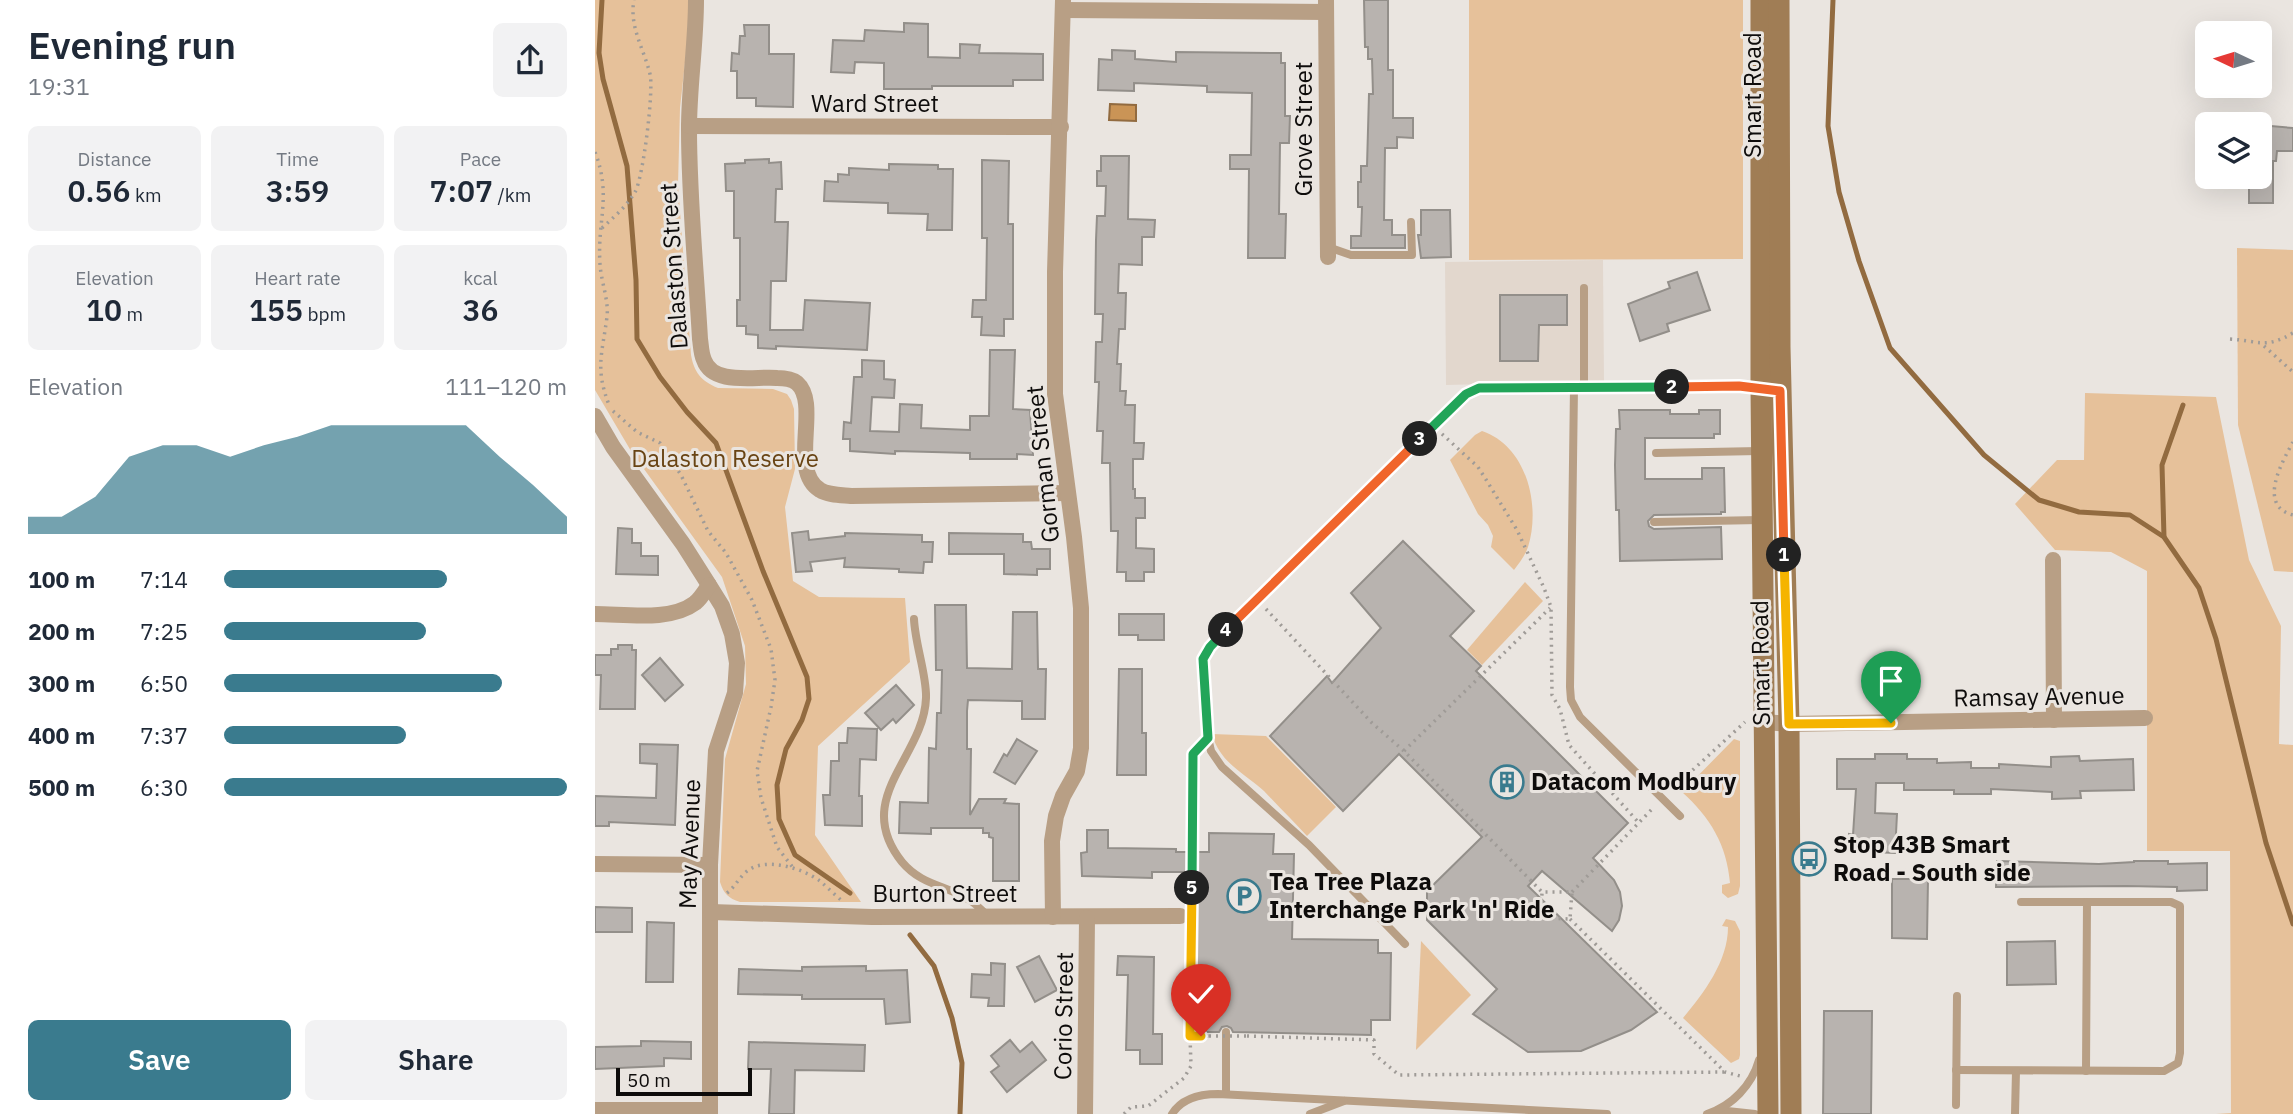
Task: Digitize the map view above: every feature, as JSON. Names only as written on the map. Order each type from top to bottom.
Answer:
[{"type":"main road","name":"Smart Road","points":[[1761,0],[1771,390],[1789,724],[1790,1087],[1781,1113]]},
{"type":"main road","name":"Smart Road","points":[[1779,0],[1771,390],[1762,451],[1766,981],[1781,1113]]},
{"type":"street","name":"Dalaston Street","points":[[696,0],[689,126],[690,185],[703,359],[708,368],[724,377],[785,378],[797,382],[803,392],[805,455],[810,479],[819,489],[851,496],[1067,493]]},
{"type":"street","points":[[1063,5],[1326,6]]},
{"type":"street","name":"Gorman Street","points":[[1053,918],[1052,841],[1056,816],[1063,796],[1077,771],[1081,748],[1081,608],[1055,394],[1055,272],[1063,5]]},
{"type":"street","name":"Grove Street","points":[[1326,6],[1328,252]]},
{"type":"street","name":"Ward Street","points":[[689,126],[1061,127]]},
{"type":"street","name":"May Avenue","points":[[595,416],[613,447],[675,533],[722,606],[732,634],[737,663],[735,693],[716,751],[710,864],[710,1112]]},
{"type":"street","points":[[2053,560],[2054,720]]},
{"type":"street","points":[[595,614],[671,613],[699,601],[709,585]]},
{"type":"street","name":"Ramsay Avenue","points":[[1765,722],[1789,724],[2145,718]]},
{"type":"street","points":[[595,864],[710,864]]},
{"type":"street","name":"Burton Street","points":[[711,908],[859,917],[1180,916]]},
{"type":"street","name":"Corio Street","points":[[1086,1114],[1087,918]]},
{"type":"street","points":[[595,1110],[710,1112]]},
{"type":"lane","points":[[1328,252],[1351,255],[1412,255],[1411,222]]},
{"type":"lane","points":[[1584,288],[1584,387]]},
{"type":"lane","points":[[1574,387],[1571,700],[1580,717],[1680,816]]},
{"type":"lane","points":[[1405,944],[1309,845],[1222,767],[1211,751],[1203,659],[1210,647],[1466,394],[1479,388],[1771,390]]},
{"type":"lane","points":[[1656,453],[1762,451]]},
{"type":"lane","points":[[1654,522],[1763,520]]},
{"type":"lane","points":[[914,619],[926,696],[923,719],[887,792],[884,808],[886,826],[892,846],[918,877],[972,902],[989,918]]},
{"type":"lane","points":[[1956,1070],[2164,1071],[2178,1063],[2182,918],[2180,906],[2171,902],[2021,902]]},
{"type":"lane","points":[[2086,1071],[2087,902]]},
{"type":"lane","points":[[1707,1114],[1719,1110],[1742,1091],[1756,1072],[1763,1048],[1766,981]]},
{"type":"lane","points":[[1956,1105],[1957,996]]},
{"type":"lane","points":[[1226,1032],[1226,1094]]},
{"type":"lane","points":[[2015,1114],[2016,1071]]},
{"type":"lane","points":[[1172,1114],[1175,1108],[1190,1098],[1204,1094],[1350,1099],[1607,1114]]},
{"type":"lane","points":[[1310,1114],[1322,1107],[1350,1099]]},
{"type":"lane","points":[[1719,1110],[1755,1114]]},
{"type":"path","points":[[601,229],[618,214],[637,190],[651,106],[651,76],[636,35],[634,0]]},
{"type":"path","points":[[595,152],[602,170],[605,191],[600,261],[607,315],[595,370],[600,390],[614,413],[637,432],[660,443],[681,475],[708,531],[726,553],[752,600],[771,649],[775,680],[757,771],[761,798],[778,847],[794,869]]},
{"type":"path","points":[[2262,344],[2273,343],[2293,333]]},
{"type":"path","points":[[2230,339],[2252,340],[2262,344],[2293,372]]},
{"type":"path","points":[[1434,425],[1478,467],[1532,559],[1551,607],[1552,695],[1560,709],[1569,745],[1639,823]]},
{"type":"path","points":[[2293,442],[2280,465],[2274,494],[2276,503],[2285,513],[2293,515]]},
{"type":"path","points":[[1257,600],[1372,723],[1404,751],[1542,892],[1571,892],[1570,919]]},
{"type":"path","points":[[1404,751],[1551,607]]},
{"type":"path","points":[[1124,1114],[1131,1107],[1148,1106],[1184,1078],[1191,1066],[1193,754],[1208,738]]},
{"type":"path","points":[[711,908],[735,887],[745,872],[756,866],[770,864],[794,869],[818,880],[859,917]]},
{"type":"path","points":[[1542,892],[1541,918],[1570,919],[1725,1072]]},
{"type":"path","points":[[1201,1036],[1202,1013]]},
{"type":"path","points":[[1190,1036],[1258,1035],[1374,1040],[1374,1054],[1399,1075],[1725,1072],[1744,1077]]},
{"type":"shaded area","points":[[1110,104],[1136,105],[1136,121],[1109,120]]},
{"type":"shaded area","points":[[1603,260],[1604,381],[1446,385],[1445,262]]},
{"type":"green space","name":"Dalaston Reserve","points":[[595,0],[689,0],[680,108],[678,185],[691,355],[699,375],[718,388],[773,389],[787,394],[791,400],[794,409],[795,469],[785,507],[793,581],[819,597],[905,598],[910,662],[818,746],[815,835],[861,902],[740,902],[727,895],[720,882],[725,759],[746,684],[745,646],[722,577],[631,451],[595,390]]},
{"type":"green space","points":[[1469,0],[1743,0],[1743,259],[1469,260]]},
{"type":"green space","points":[[2237,248],[2293,250],[2293,572],[2274,571],[2238,425]]},
{"type":"green space","points":[[2085,393],[2216,397],[2249,560],[2281,626],[2279,744],[2293,745],[2293,1114],[2216,1114],[2231,1113],[2230,851],[2147,851],[2147,571],[2111,552],[2055,550],[2015,504],[2057,460],[2084,460]]},
{"type":"green space","points":[[1482,431],[1497,439],[1520,463],[1531,496],[1532,531],[1524,556],[1514,570],[1491,547],[1493,536],[1488,525],[1478,514],[1450,460]]},
{"type":"green space","points":[[1525,582],[1543,601],[1482,665],[1467,650]]},
{"type":"green space","points":[[1212,734],[1266,736],[1336,807],[1307,836],[1264,791],[1226,760]]},
{"type":"green space","points":[[1734,739],[1740,741],[1740,886],[1738,894],[1728,898],[1722,893],[1722,885],[1730,883],[1721,844],[1701,811],[1682,792]]},
{"type":"green space","points":[[1726,919],[1735,921],[1740,931],[1740,1055],[1739,1059],[1731,1063],[1683,1018],[1699,998],[1719,964],[1727,940],[1728,927],[1722,926]]},
{"type":"green space","points":[[1421,941],[1471,995],[1416,1050]]},
{"type":"building","points":[[1364,0],[1388,0],[1388,70],[1393,70],[1393,118],[1413,118],[1413,138],[1397,137],[1397,148],[1385,148],[1384,220],[1392,220],[1392,235],[1405,235],[1405,248],[1351,248],[1351,236],[1361,236],[1362,207],[1358,207],[1358,182],[1361,182],[1361,166],[1367,166],[1369,94],[1373,94],[1372,59],[1368,59],[1368,47],[1365,47]]},
{"type":"building","points":[[904,23],[928,24],[928,57],[960,58],[960,44],[980,45],[979,53],[1043,54],[1043,80],[1013,80],[1013,86],[884,89],[884,63],[855,62],[854,73],[831,72],[833,40],[864,41],[865,30],[904,32]]},
{"type":"building","points":[[744,25],[769,25],[769,54],[794,54],[793,107],[756,106],[756,98],[737,98],[737,71],[731,71],[732,53],[739,54],[740,36],[745,36]]},
{"type":"building","points":[[1112,50],[1135,51],[1135,59],[1176,62],[1176,52],[1281,53],[1281,63],[1285,63],[1285,116],[1290,116],[1289,143],[1280,143],[1279,214],[1286,214],[1285,258],[1248,258],[1249,169],[1230,169],[1230,155],[1251,155],[1252,93],[1207,92],[1207,86],[1134,83],[1134,91],[1098,90],[1099,59],[1112,60]]},
{"type":"building","points":[[2272,126],[2293,128],[2293,151],[2277,151],[2276,161],[2273,161],[2273,203],[2249,203],[2249,189],[2272,189]]},
{"type":"building","points":[[1101,156],[1129,156],[1128,219],[1155,220],[1154,237],[1142,237],[1142,265],[1119,264],[1118,293],[1126,293],[1125,329],[1119,329],[1117,364],[1121,364],[1120,391],[1126,391],[1125,405],[1135,405],[1134,443],[1144,443],[1143,459],[1133,459],[1135,498],[1145,498],[1145,518],[1136,518],[1136,548],[1154,549],[1154,572],[1144,572],[1144,581],[1126,581],[1126,572],[1117,572],[1118,531],[1111,531],[1110,463],[1102,463],[1103,431],[1097,431],[1099,382],[1095,382],[1096,342],[1102,342],[1103,314],[1095,314],[1096,240],[1097,216],[1105,216],[1106,186],[1097,186]]},
{"type":"building","points":[[769,159],[769,163],[781,162],[782,189],[776,189],[775,222],[788,222],[786,281],[771,281],[770,330],[803,330],[805,300],[870,303],[867,350],[776,346],[776,349],[758,348],[758,335],[746,334],[746,326],[737,326],[737,300],[740,300],[740,238],[734,238],[734,191],[726,191],[725,164]]},
{"type":"building","points":[[982,160],[1009,161],[1008,224],[1013,224],[1013,319],[1004,319],[1004,336],[981,335],[982,317],[972,317],[973,300],[986,300],[987,238],[982,238]]},
{"type":"building","points":[[889,164],[938,165],[938,169],[953,169],[952,230],[927,230],[928,214],[888,213],[888,203],[824,201],[825,181],[838,182],[838,174],[849,175],[849,168],[889,170]]},
{"type":"building","points":[[1421,210],[1450,210],[1451,257],[1421,258],[1418,235],[1421,235]]},
{"type":"building","points":[[1697,272],[1710,310],[1667,324],[1669,331],[1640,341],[1628,304],[1670,288],[1668,282]]},
{"type":"building","points":[[1500,295],[1567,295],[1567,325],[1539,325],[1538,361],[1500,361]]},
{"type":"building","points":[[990,350],[1015,350],[1013,409],[1030,410],[1033,455],[1017,454],[1017,459],[970,459],[970,453],[895,451],[895,454],[850,451],[850,439],[843,439],[844,422],[851,423],[854,377],[862,377],[862,360],[884,361],[884,379],[895,380],[894,398],[872,397],[870,431],[899,432],[900,404],[922,405],[921,428],[970,430],[970,416],[989,416]]},
{"type":"building","points":[[1619,410],[1670,410],[1670,414],[1699,414],[1699,410],[1720,410],[1720,434],[1714,434],[1714,438],[1645,438],[1645,479],[1702,479],[1702,468],[1724,468],[1725,512],[1654,515],[1648,521],[1649,526],[1654,529],[1721,527],[1722,559],[1620,561],[1615,465],[1616,429],[1620,429]]},
{"type":"building","points":[[618,528],[632,529],[632,543],[641,543],[641,556],[658,556],[658,575],[616,574]]},
{"type":"building","points":[[808,531],[809,540],[845,536],[845,533],[922,535],[922,542],[933,542],[932,562],[924,562],[923,573],[899,572],[899,569],[844,567],[845,558],[810,562],[812,571],[796,572],[792,533]]},
{"type":"building","points":[[949,533],[1023,534],[1023,542],[1031,542],[1032,549],[1050,549],[1050,569],[1037,569],[1037,575],[1004,574],[1004,554],[949,554]]},
{"type":"building","name":"Datacom Modbury","points":[[1403,541],[1474,611],[1450,636],[1481,666],[1476,671],[1628,823],[1593,858],[1614,880],[1620,892],[1622,906],[1619,920],[1612,931],[1542,871],[1528,886],[1657,1012],[1631,1030],[1581,1051],[1528,1052],[1473,1014],[1497,989],[1427,920],[1427,891],[1482,837],[1399,754],[1343,811],[1270,736],[1327,676],[1332,683],[1381,628],[1351,593]]},
{"type":"building","points":[[935,605],[966,605],[967,668],[1012,669],[1013,612],[1037,612],[1038,669],[1046,669],[1045,719],[1022,719],[1022,701],[968,700],[967,711],[967,749],[971,749],[970,815],[979,799],[1006,799],[1004,803],[1019,804],[1019,881],[993,881],[993,838],[989,837],[989,833],[983,833],[983,828],[931,828],[931,834],[899,833],[900,802],[928,803],[929,748],[936,749],[937,713],[941,713],[942,670],[936,670]]},
{"type":"building","points":[[1119,614],[1164,614],[1164,640],[1138,640],[1138,635],[1119,635]]},
{"type":"building","points":[[618,645],[632,645],[632,650],[636,650],[635,709],[600,709],[601,675],[595,675],[595,655],[611,655],[611,649],[618,649]]},
{"type":"building","points":[[660,658],[683,685],[665,701],[642,675]]},
{"type":"building","points":[[1119,669],[1142,669],[1142,733],[1146,733],[1146,775],[1117,775]]},
{"type":"building","points":[[896,685],[914,705],[896,723],[893,719],[881,730],[865,713]]},
{"type":"building","points":[[848,728],[877,729],[876,760],[860,759],[859,796],[862,796],[862,826],[825,825],[823,795],[830,795],[831,761],[839,761],[839,743],[847,743]]},
{"type":"building","points":[[1017,739],[1037,751],[1015,784],[994,772]]},
{"type":"building","points":[[640,744],[678,745],[675,825],[609,822],[609,826],[595,826],[595,796],[656,798],[657,764],[640,763]]},
{"type":"building","points":[[1875,754],[1907,754],[1907,759],[1937,759],[1937,763],[1971,762],[1971,768],[1999,768],[1999,764],[2051,767],[2051,757],[2079,756],[2080,761],[2133,759],[2134,790],[2080,791],[2081,798],[2052,799],[2052,792],[1991,789],[1991,794],[1954,794],[1954,790],[1904,790],[1904,783],[1876,783],[1875,813],[1897,814],[1895,853],[1848,851],[1849,834],[1853,835],[1856,789],[1837,789],[1837,759],[1875,759]]},
{"type":"building","name":"Tea Tree Plaza Interchange Park 'n' Ride","points":[[1087,830],[1108,830],[1108,848],[1176,849],[1176,852],[1209,852],[1209,833],[1274,834],[1273,854],[1294,854],[1292,939],[1378,940],[1378,953],[1391,953],[1390,1020],[1371,1020],[1371,1035],[1233,1032],[1227,1026],[1222,1027],[1219,1032],[1206,1032],[1206,1013],[1192,1013],[1194,872],[1152,872],[1152,878],[1082,876],[1081,853],[1087,852]]},
{"type":"building","points":[[1997,861],[2207,863],[2207,890],[2177,891],[2177,887],[2126,886],[1996,887]]},
{"type":"building","points":[[1892,879],[1928,879],[1927,939],[1892,938]]},
{"type":"building","points":[[595,907],[632,908],[632,932],[595,932]]},
{"type":"building","points":[[647,922],[674,923],[673,982],[646,982]]},
{"type":"building","points":[[2055,941],[2056,984],[2007,985],[2007,942]]},
{"type":"building","points":[[1039,956],[1057,990],[1035,1002],[1017,967]]},
{"type":"building","points":[[1118,956],[1154,957],[1153,1034],[1162,1034],[1162,1064],[1140,1064],[1140,1050],[1126,1050],[1128,975],[1117,975]]},
{"type":"building","points":[[991,963],[1005,964],[1004,1006],[988,1006],[989,998],[971,997],[972,974],[991,975]]},
{"type":"building","points":[[866,966],[866,971],[907,970],[910,1022],[886,1024],[884,999],[802,999],[802,995],[738,994],[739,969],[802,971],[802,967]]},
{"type":"building","points":[[1824,1011],[1872,1011],[1871,1114],[1823,1114]]},
{"type":"building","points":[[1010,1040],[1020,1052],[1032,1042],[1046,1060],[1007,1092],[991,1072],[999,1066],[991,1056]]},
{"type":"building","points":[[641,1041],[691,1042],[691,1059],[664,1058],[664,1066],[595,1069],[595,1047],[641,1046]]},
{"type":"building","points":[[749,1042],[865,1045],[864,1071],[795,1070],[794,1114],[769,1114],[771,1069],[748,1069]]},
{"type":"waterway","points":[[602,0],[599,53],[603,79],[627,166],[636,280],[637,339],[660,377],[716,443],[763,571],[807,677],[809,699],[802,720],[786,749],[777,785],[779,819],[795,855],[850,893]]},
{"type":"waterway","points":[[1833,0],[1828,126],[1839,192],[1859,261],[1890,348],[1984,455],[2039,500],[2079,512],[2130,515],[2164,537],[2199,588],[2216,639],[2266,843],[2293,924]]},
{"type":"waterway","points":[[2164,537],[2162,465],[2183,405]]},
{"type":"waterway","points":[[910,935],[934,966],[952,1018],[962,1063],[960,1114]]},
{"type":"place","name":"Datacom Modbury","points":[[1507,782]]},
{"type":"place","name":"Stop 43B Smart Road - South side","points":[[1809,859]]},
{"type":"place","name":"Tea Tree Plaza Interchange Park 'n' Ride","points":[[1244,896]]},
{"type":"route","points":[[1201,1036],[1190,1036],[1193,754],[1208,738],[1203,659],[1210,647],[1466,394],[1479,388],[1739,386],[1780,391],[1789,724],[1891,723]]}]
